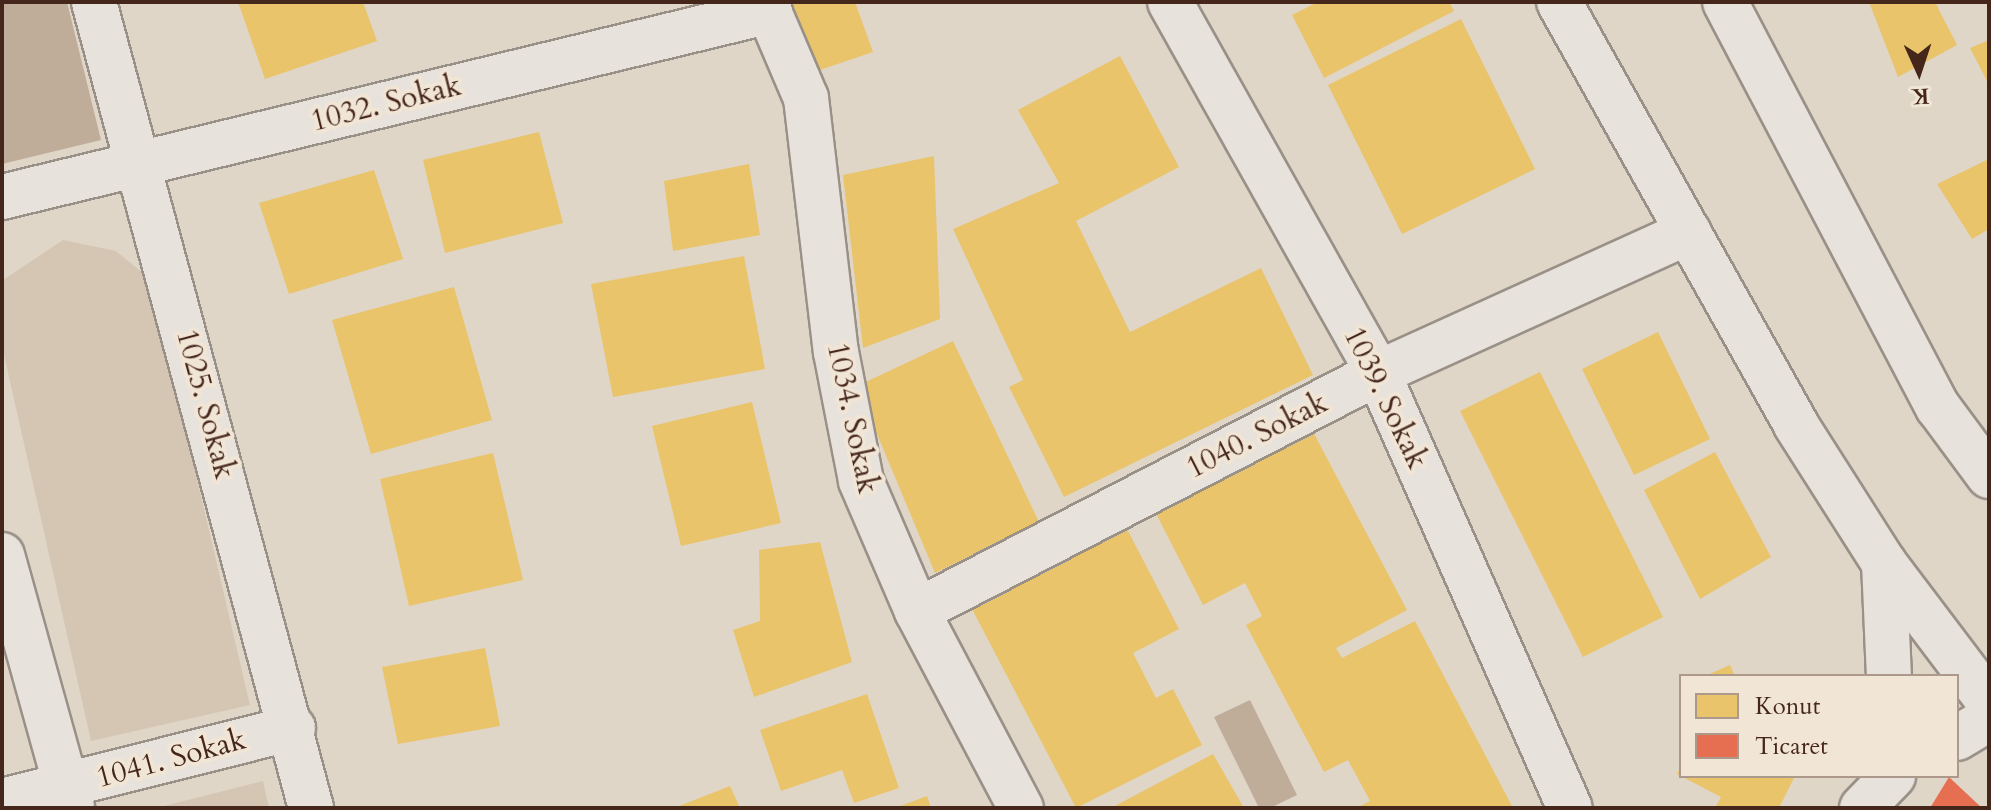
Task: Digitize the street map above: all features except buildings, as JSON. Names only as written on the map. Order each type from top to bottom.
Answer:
[{"type":"street","name":"1025. Sokak","points":[[94,2],[293,728],[311,808]]},
{"type":"street","name":"1039. Sokak","points":[[1170,2],[1378,373],[1570,808]]},
{"type":"street","points":[[1559,2],[1796,425],[1884,563],[1989,702]]},
{"type":"street","points":[[1725,2],[1938,407],[1989,476]]},
{"type":"street","name":"1032. Sokak","points":[[2,197],[768,7]]},
{"type":"street","name":"1034. Sokak","points":[[768,7],[806,98],[836,352],[861,481],[917,611],[1021,808]]},
{"type":"street","name":"1040. Sokak","points":[[917,611],[1378,373],[1689,232]]},
{"type":"street","points":[[2,555],[69,797]]},
{"type":"street","points":[[1884,563],[1889,674]]},
{"type":"street","points":[[1959,737],[1989,719]]},
{"type":"street","name":"1041. Sokak","points":[[2,801],[69,797],[293,728]]},
{"type":"shaded area","points":[[2,2],[67,2],[101,140],[2,164]]},
{"type":"shaded area","points":[[63,240],[116,251],[150,279],[250,705],[91,741],[2,346],[3,280]]},
{"type":"shaded area","points":[[1250,700],[1297,795],[1270,808],[1259,808],[1214,717]]},
{"type":"shaded area","points":[[263,781],[269,808],[156,808]]}]
